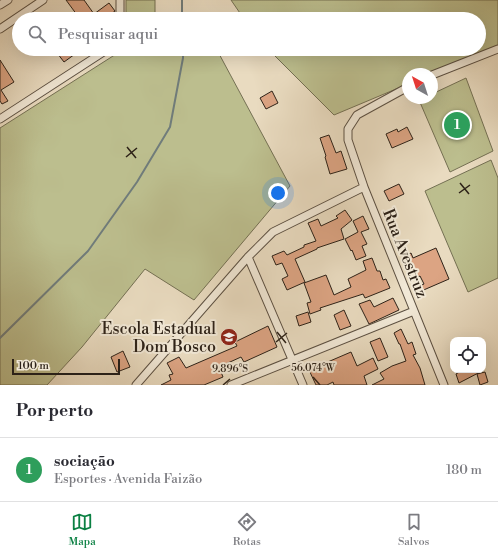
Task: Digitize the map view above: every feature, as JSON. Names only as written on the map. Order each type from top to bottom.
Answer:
[{"type":"street","points":[[0,5],[8,0]]},
{"type":"street","points":[[25,12],[43,0]]},
{"type":"street","points":[[120,0],[120,12]]},
{"type":"street","points":[[0,29],[12,21]]},
{"type":"street","points":[[486,54],[498,49]]},
{"type":"street","points":[[0,119],[97,56]]},
{"type":"street","points":[[438,73],[480,56]]},
{"type":"street","name":"Rua Avestruz","points":[[402,90],[356,115],[348,129],[348,140],[364,187],[444,385]]},
{"type":"street","points":[[136,385],[248,258],[273,232],[364,187]]},
{"type":"street","points":[[248,258],[303,385]]},
{"type":"street","points":[[231,385],[414,311]]},
{"type":"green space","points":[[126,0],[155,0],[155,12],[126,12]]},
{"type":"green space","points":[[231,0],[498,0],[498,46],[486,51],[486,12],[239,12]]},
{"type":"green space","points":[[113,56],[220,56],[290,186],[194,300],[145,269],[82,347],[47,385],[0,385],[0,128]]},
{"type":"green space","points":[[275,56],[474,56],[438,71],[438,68],[402,68],[402,87],[334,115]]},
{"type":"green space","points":[[466,78],[493,151],[450,172],[421,104],[438,104],[438,91]]},
{"type":"green space","points":[[491,160],[498,178],[498,278],[468,292],[425,191]]},
{"type":"building","points":[[66,0],[84,0],[93,12],[75,12]]},
{"type":"building","points":[[109,3],[115,11],[114,12],[97,12]]},
{"type":"building","points":[[59,56],[72,56],[64,62]]},
{"type":"building","points":[[0,60],[14,82],[1,90],[8,101],[2,104],[0,101]]},
{"type":"building","points":[[272,91],[278,103],[266,109],[260,98]]},
{"type":"building","points":[[407,127],[413,139],[392,148],[386,134],[397,129],[398,132]]},
{"type":"building","points":[[329,135],[336,153],[341,151],[347,169],[330,174],[320,138]]},
{"type":"building","points":[[399,184],[404,194],[389,201],[384,191]]},
{"type":"building","points":[[345,210],[352,220],[341,229],[344,239],[317,248],[295,259],[305,282],[287,290],[282,279],[288,276],[282,263],[276,265],[272,256],[284,251],[287,255],[304,247],[304,245],[316,241],[308,223],[318,219],[321,226],[338,218],[336,216]]},
{"type":"building","points":[[363,216],[369,229],[361,232],[367,244],[362,246],[366,256],[356,260],[345,239],[358,232],[353,221]]},
{"type":"building","points":[[436,248],[449,279],[419,292],[417,287],[424,284],[420,276],[413,279],[403,257],[411,253],[413,258]]},
{"type":"building","points":[[372,258],[377,271],[380,271],[383,280],[386,279],[390,288],[365,298],[363,294],[320,308],[321,310],[310,314],[307,303],[311,302],[304,283],[326,275],[334,295],[351,287],[348,279],[366,270],[363,261]]},
{"type":"building","points":[[393,298],[399,310],[369,324],[359,304],[370,300],[374,307]]},
{"type":"building","points":[[344,310],[351,326],[340,330],[334,315]]},
{"type":"building","points":[[308,312],[311,322],[299,326],[296,316]]},
{"type":"building","points":[[268,326],[277,347],[244,362],[241,357],[219,367],[223,377],[204,385],[161,385],[171,380],[169,375],[173,374],[167,363],[179,357],[186,368],[237,346],[235,342]]},
{"type":"building","points":[[401,329],[408,344],[412,342],[416,354],[413,355],[420,368],[425,385],[372,385],[384,379],[380,373],[392,366],[406,361],[394,333]]},
{"type":"building","points":[[380,338],[388,357],[378,361],[370,342]]},
{"type":"building","points":[[123,351],[130,367],[117,372],[111,357]]},
{"type":"building","points":[[351,352],[357,366],[373,358],[378,369],[364,376],[367,385],[334,385],[333,382],[327,385],[316,385],[309,370]]},
{"type":"building","points":[[458,373],[478,373],[459,383],[456,374]]},
{"type":"building","points":[[485,373],[488,382],[480,385],[477,374]]},
{"type":"waterway","points":[[182,0],[182,12]]},
{"type":"waterway","points":[[0,338],[88,251],[137,182],[170,127],[183,56]]},
{"type":"place","name":"sociação","points":[[457,125]]},
{"type":"place","name":"Escola Estadual Dom Bosco","points":[[229,337]]}]
